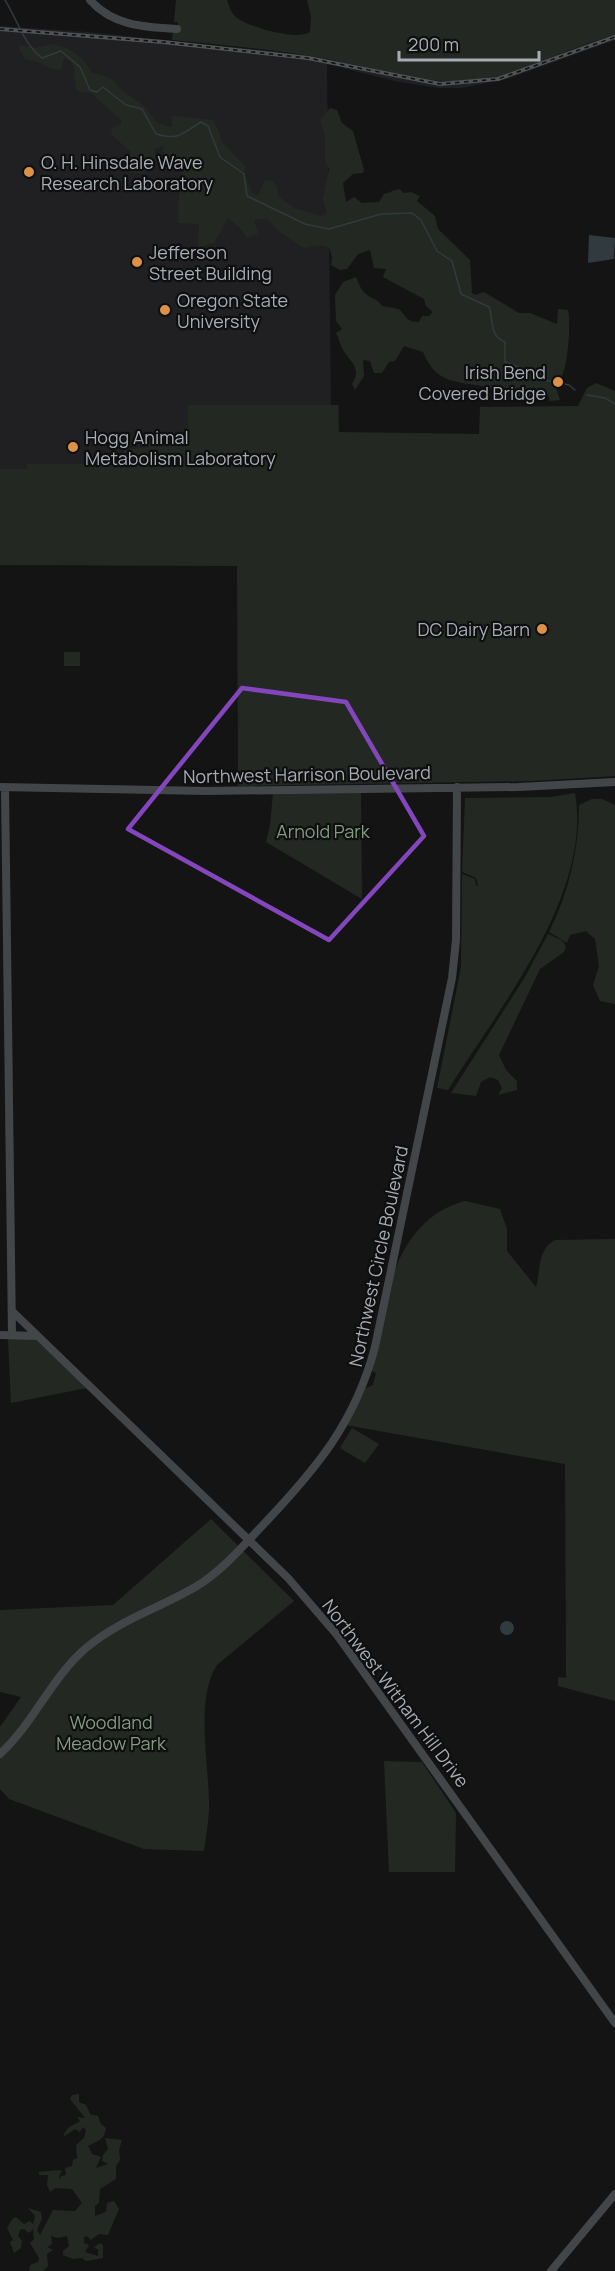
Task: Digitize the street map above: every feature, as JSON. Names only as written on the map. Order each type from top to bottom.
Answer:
[{"type":"main road","points":[[90,0],[106,15],[122,22],[177,29]]},
{"type":"main road","name":"Northwest Harrison Boulevard","points":[[3,788],[87,791],[457,787],[615,782]]},
{"type":"main road","name":"Northwest Circle Boulevard","points":[[0,1754],[22,1730],[58,1677],[88,1646],[120,1625],[208,1579],[229,1562],[324,1457],[350,1415],[371,1363],[454,965],[457,787]]},
{"type":"main road","points":[[3,788],[12,1335]]},
{"type":"main road","name":"Northwest Witham Hill Drive","points":[[12,1311],[303,1594],[353,1655],[615,2023]]},
{"type":"main road","points":[[0,1335],[37,1336]]},
{"type":"main road","points":[[551,2271],[577,2236],[615,2194]]},
{"type":"highlighted area","points":[[242,688],[346,702],[424,836],[329,940],[128,829]]},
{"type":"shaded area","name":"Oregon State University","points":[[0,26],[88,32],[309,55],[440,82],[491,78],[595,39],[615,35],[615,40],[510,78],[462,88],[439,88],[399,82],[327,64],[331,405],[339,405],[338,432],[0,564]]},
{"type":"shaded area","points":[[589,235],[615,238],[614,259],[588,263]]},
{"type":"shaded area","points":[[507,1621],[512,1623],[514,1628],[512,1633],[507,1635],[502,1633],[500,1628],[502,1623]]},
{"type":"green space","points":[[176,0],[227,0],[233,14],[242,21],[261,29],[295,35],[310,32],[311,17],[307,0],[615,0],[615,35],[494,77],[437,81],[304,55],[172,40],[173,31],[178,31],[178,22],[174,22]]},
{"type":"green space","points":[[53,44],[76,54],[92,73],[110,78],[121,90],[143,105],[160,124],[172,127],[171,117],[175,116],[213,120],[221,141],[245,166],[245,176],[252,193],[258,195],[265,180],[272,181],[277,186],[278,196],[294,208],[321,216],[327,213],[323,199],[329,169],[325,161],[325,135],[320,120],[330,108],[337,110],[342,123],[353,131],[364,170],[363,173],[353,174],[343,183],[346,202],[354,197],[362,203],[379,202],[384,194],[399,189],[404,193],[411,192],[420,196],[417,201],[435,216],[438,229],[470,260],[472,293],[475,295],[484,292],[519,313],[530,313],[557,324],[558,309],[568,310],[567,355],[561,377],[554,382],[560,400],[550,401],[548,395],[545,395],[535,400],[505,400],[492,389],[442,377],[435,371],[423,352],[404,346],[395,361],[389,362],[382,373],[374,373],[370,361],[363,360],[364,376],[355,390],[352,384],[356,370],[343,350],[336,333],[342,329],[336,321],[335,295],[343,282],[356,277],[366,294],[382,306],[399,309],[412,321],[419,322],[422,316],[429,316],[433,312],[426,306],[424,299],[383,277],[386,269],[374,268],[370,250],[358,254],[347,269],[340,270],[331,265],[332,257],[329,247],[320,245],[304,248],[277,230],[267,218],[254,220],[258,233],[247,238],[242,230],[228,218],[214,243],[198,247],[199,224],[178,223],[179,193],[186,183],[179,165],[168,161],[162,149],[164,146],[154,149],[157,158],[148,160],[146,173],[131,173],[127,164],[131,152],[111,134],[112,128],[121,124],[121,120],[91,93],[77,91],[72,63],[64,58],[61,70],[51,69],[41,63],[25,59],[19,48],[20,45],[37,48]]},
{"type":"green space","points":[[596,383],[615,391],[615,776],[532,781],[238,786],[237,566],[0,565],[0,469],[27,469],[27,464],[123,464],[124,449],[149,448],[149,441],[177,441],[188,433],[188,405],[338,405],[339,432],[479,434],[480,407],[578,406],[587,388]]},
{"type":"green space","points":[[64,652],[80,652],[80,666],[64,666]]},
{"type":"green space","name":"Arnold Park","points":[[361,792],[362,899],[266,842],[273,793]]},
{"type":"green space","points":[[575,793],[577,831],[570,871],[556,910],[515,987],[448,1090],[437,1088],[461,967],[462,874],[475,879],[476,886],[478,886],[476,878],[462,872],[465,798],[551,797]]},
{"type":"green space","points":[[592,799],[602,799],[615,805],[615,1004],[600,1001],[593,985],[599,966],[595,939],[586,931],[570,935],[567,943],[549,932],[572,870],[579,805]]},
{"type":"green space","points":[[548,934],[563,941],[566,947],[564,952],[540,969],[499,1055],[506,1070],[517,1081],[517,1090],[498,1095],[502,1088],[498,1080],[490,1077],[481,1082],[476,1096],[451,1093],[525,977]]},
{"type":"green space","points":[[465,1201],[500,1209],[507,1229],[507,1251],[536,1287],[542,1255],[549,1244],[555,1240],[615,1239],[615,1701],[558,1686],[558,1677],[566,1678],[565,1464],[345,1425],[362,1390],[373,1385],[376,1373],[369,1370],[386,1294],[406,1246],[421,1227],[440,1211]]},
{"type":"green space","points":[[8,1339],[35,1339],[87,1388],[11,1403]]},
{"type":"green space","points":[[352,1428],[379,1444],[365,1463],[340,1448]]},
{"type":"green space","name":"Woodland Meadow Park","points":[[211,1519],[294,1601],[217,1665],[210,1680],[205,1715],[209,1810],[204,1851],[144,1849],[9,1799],[0,1789],[0,1727],[21,1697],[0,1692],[0,1610],[113,1605]]},
{"type":"green space","points":[[384,1761],[422,1762],[456,1813],[455,1872],[389,1872]]},
{"type":"green space","points":[[79,2094],[79,2102],[86,2105],[90,2114],[98,2116],[101,2124],[106,2128],[102,2138],[88,2146],[92,2154],[101,2157],[96,2168],[108,2164],[102,2161],[108,2149],[105,2138],[122,2140],[119,2150],[120,2160],[116,2166],[116,2179],[100,2189],[99,2203],[95,2206],[95,2216],[106,2212],[107,2203],[114,2201],[119,2209],[108,2235],[99,2234],[91,2240],[87,2236],[84,2237],[84,2243],[89,2245],[85,2252],[98,2256],[98,2250],[94,2247],[100,2243],[103,2245],[103,2258],[86,2261],[82,2258],[73,2259],[63,2255],[63,2251],[69,2246],[67,2236],[58,2238],[51,2236],[52,2244],[47,2247],[53,2250],[47,2254],[48,2266],[43,2271],[29,2271],[30,2265],[38,2262],[39,2258],[30,2243],[34,2239],[33,2229],[29,2233],[24,2229],[20,2230],[18,2236],[22,2241],[21,2248],[14,2253],[10,2242],[13,2240],[7,2228],[16,2217],[24,2224],[30,2221],[33,2224],[35,2216],[28,2208],[41,2212],[42,2219],[37,2230],[40,2235],[53,2210],[75,2211],[82,2203],[72,2189],[55,2188],[50,2192],[47,2185],[48,2175],[39,2175],[39,2172],[59,2170],[62,2171],[59,2176],[60,2180],[61,2176],[66,2175],[65,2168],[72,2166],[73,2160],[77,2158],[76,2145],[84,2138],[86,2130],[83,2127],[80,2132],[75,2129],[63,2137],[68,2129],[80,2121],[77,2117],[85,2118],[70,2099],[72,2095]]},
{"type":"waterway","points":[[5,0],[25,39],[35,52],[42,58],[61,51],[80,67],[90,90],[97,92],[103,87],[126,105],[142,109],[156,134],[171,137],[201,122],[208,126],[220,157],[244,174],[247,196],[305,224],[329,229],[381,214],[412,213],[421,220],[437,251],[452,261],[461,294],[489,307],[494,332],[505,342],[505,362],[531,371],[545,380],[569,385],[575,390]]},
{"type":"waterway","points":[[587,395],[605,398],[615,404]]},
{"type":"railway","points":[[0,29],[163,42],[308,58],[440,84],[498,79],[615,37]]},
{"type":"place","name":"O. H. Hinsdale Wave Research Laboratory","points":[[29,172]]},
{"type":"place","name":"Jefferson Street Building","points":[[137,262]]},
{"type":"place","name":"Oregon State University","points":[[165,310]]},
{"type":"place","name":"Irish Bend Covered Bridge","points":[[558,382]]},
{"type":"place","name":"Hogg Animal Metabolism Laboratory","points":[[73,447]]},
{"type":"place","name":"DC Dairy Barn","points":[[542,629]]}]
